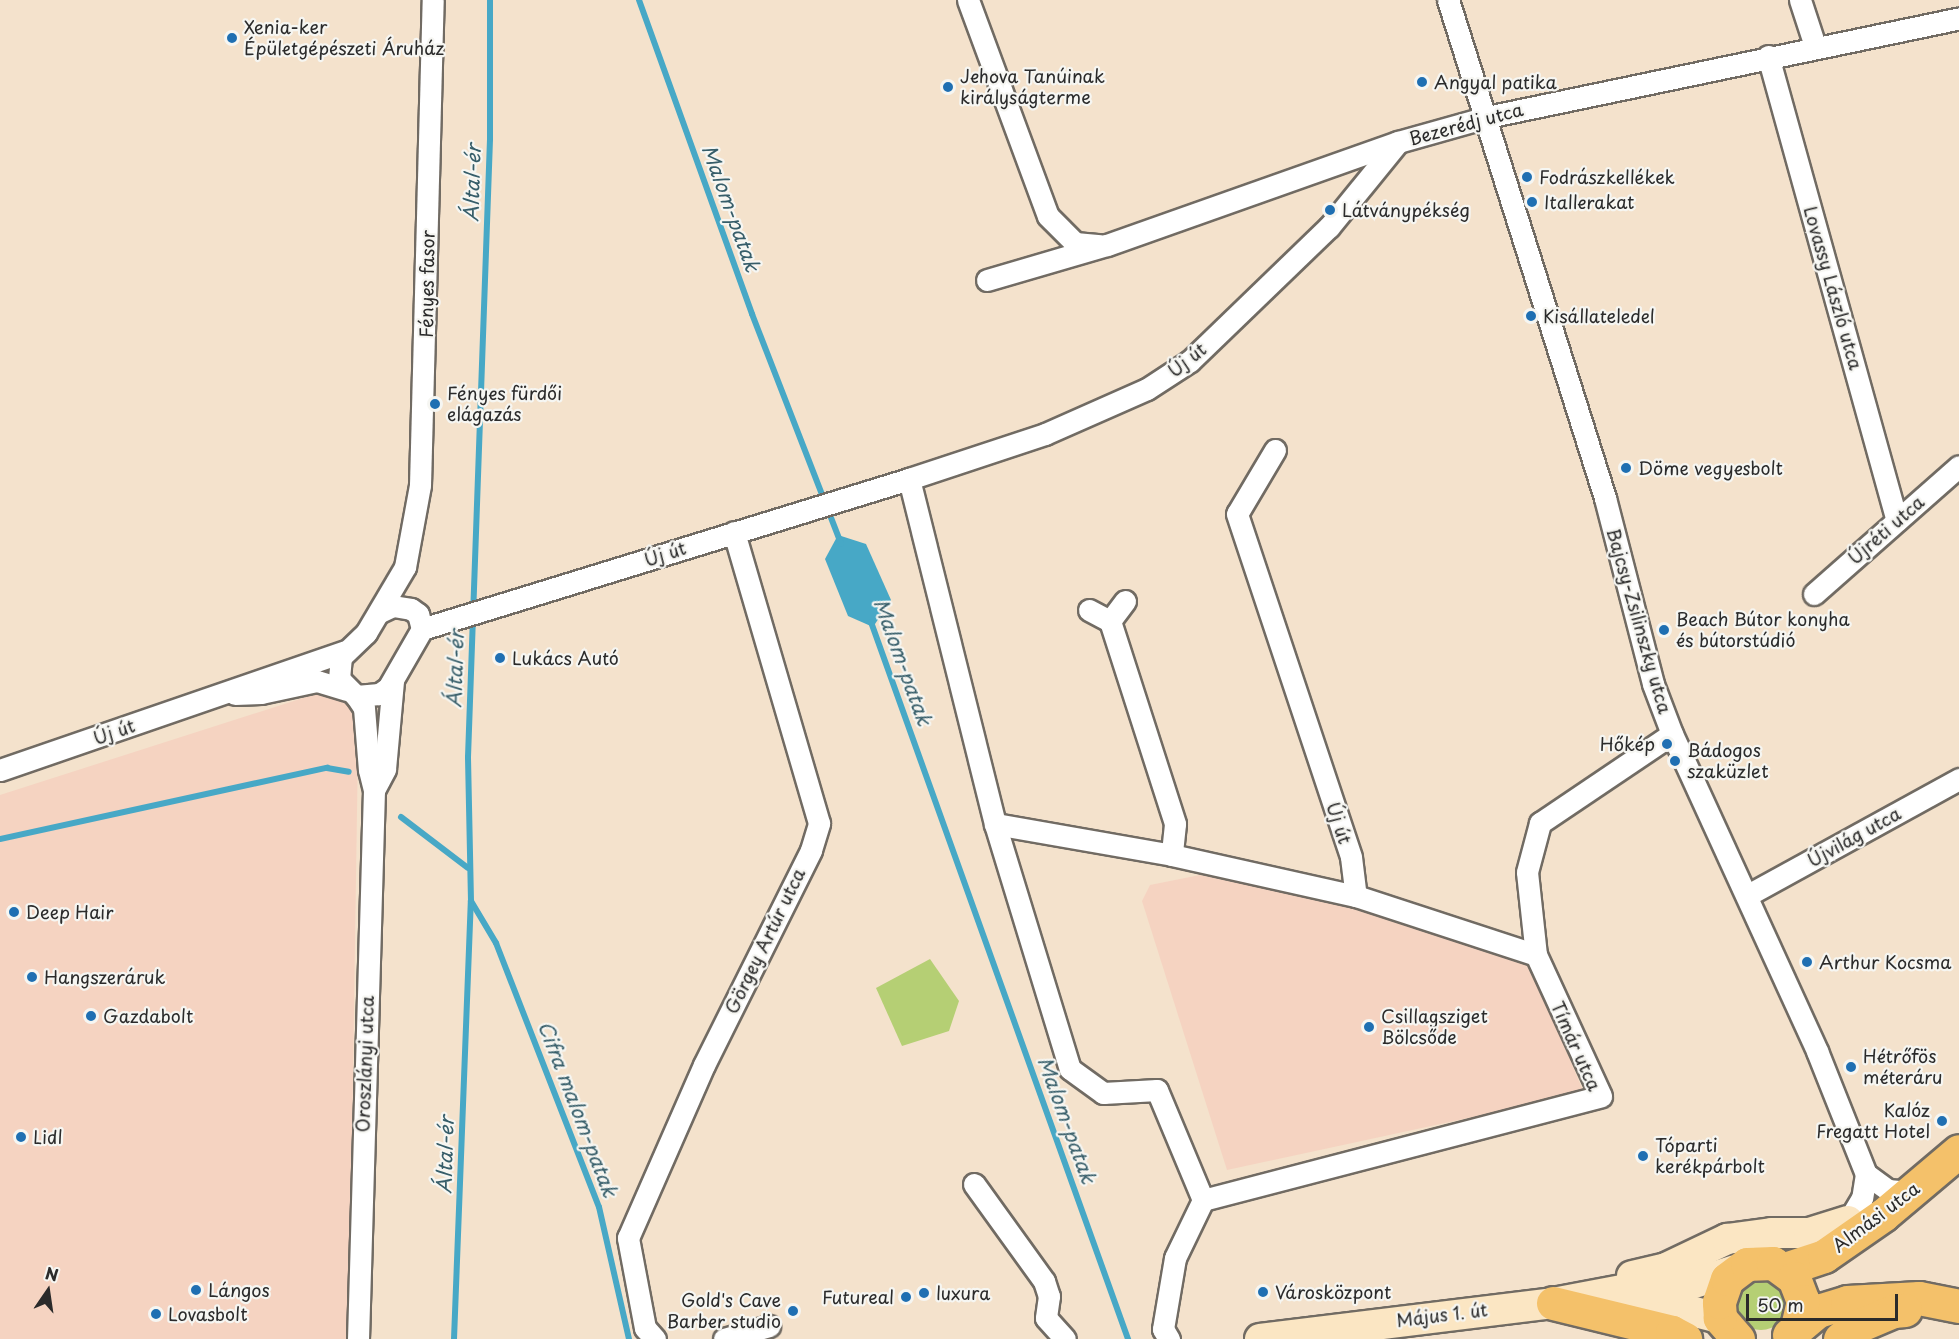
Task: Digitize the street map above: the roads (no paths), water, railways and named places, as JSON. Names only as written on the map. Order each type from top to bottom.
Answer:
[{"type":"main road","points":[[1553,1303],[1608,1281],[1666,1268],[1727,1239],[1772,1233],[1809,1233],[1848,1221],[1950,1159]]},
{"type":"main road","name":"Almási utca","points":[[1785,1269],[1824,1256],[1883,1215],[1950,1159]]},
{"type":"main road","points":[[1729,1329],[1721,1290],[1735,1270],[1760,1261],[1785,1269],[1801,1289],[1803,1301],[1789,1335]]},
{"type":"main road","name":"Május 1. út","points":[[1260,1339],[1553,1303],[1622,1290],[1685,1286],[1735,1270]]},
{"type":"main road","points":[[1789,1335],[1818,1311],[1847,1302],[1919,1298],[1959,1307]]},
{"type":"main road","points":[[1553,1303],[1672,1332],[1685,1339]]},
{"type":"main road","name":"Május 1. út","points":[[1553,1303],[1683,1309],[1729,1329]]},
{"type":"main road","points":[[1840,1339],[1853,1328],[1893,1311],[1959,1307]]},
{"type":"street","name":"Fényes fasor","points":[[345,651],[366,633],[380,612],[405,567],[415,526],[424,405],[433,0]]},
{"type":"street","points":[[968,0],[1048,216],[1075,243],[1107,245]]},
{"type":"street","name":"Bajcsy-Zsilinszky utca","points":[[1448,0],[1487,117],[1605,498],[1653,684],[1672,734],[1748,895],[1866,1174]]},
{"type":"street","points":[[1800,0],[1815,46]]},
{"type":"street","name":"Bezerédj utca","points":[[987,280],[1107,245],[1398,142],[1487,117],[1815,46],[1959,18]]},
{"type":"street","name":"Lovassy László utca","points":[[1768,56],[1897,520]]},
{"type":"street","name":"Új út","points":[[422,629],[449,623],[1045,434],[1147,389],[1190,361],[1329,227],[1398,142]]},
{"type":"street","name":"Új út","points":[[1275,450],[1237,514],[1351,857],[1356,896]]},
{"type":"street","name":"Újréti utca","points":[[1814,594],[1959,466]]},
{"type":"street","points":[[909,479],[995,824],[1070,1069],[1103,1093],[1158,1090],[1203,1200],[1174,1258],[1163,1329],[1169,1339]]},
{"type":"street","name":"Görgey Artúr utca","points":[[655,1339],[645,1328],[628,1238],[704,1065],[811,850],[819,823],[734,532]]},
{"type":"street","name":"Fényes fasor","points":[[405,567],[411,609]]},
{"type":"street","points":[[1110,621],[1125,601]]},
{"type":"street","points":[[352,693],[379,694],[393,681],[422,629],[418,614],[411,609],[393,606],[380,612]]},
{"type":"street","points":[[1089,609],[1110,621],[1175,824],[1172,855]]},
{"type":"street","name":"Új út","points":[[0,770],[228,694],[258,678],[345,651]]},
{"type":"street","name":"Oroszlányi utca","points":[[345,651],[338,672],[364,708],[369,770],[374,790],[357,1339]]},
{"type":"street","name":"Új út","points":[[228,694],[261,693],[317,681],[352,693]]},
{"type":"street","name":"Oroszlányi utca","points":[[374,790],[385,769],[393,681]]},
{"type":"street","name":"Tímár utca","points":[[1203,1200],[1601,1096],[1536,956],[1527,872],[1540,823],[1672,734]]},
{"type":"street","name":"Újvilág utca","points":[[1748,895],[1959,779]]},
{"type":"street","points":[[995,824],[1172,855],[1356,896],[1536,956]]},
{"type":"street","points":[[1848,1221],[1862,1198],[1866,1174],[1888,1190],[1899,1191]]},
{"type":"street","points":[[974,1184],[1044,1281],[1050,1296],[1046,1318],[1065,1339]]},
{"type":"street","points":[[724,1339],[769,1326]]},
{"type":"water","points":[[838,535],[866,544],[891,600],[873,627],[848,616],[825,559]]},
{"type":"waterway","name":"Által-ér","points":[[454,1339],[471,901],[468,757],[490,139],[490,0]]},
{"type":"waterway","name":"Malom-patak","points":[[639,0],[752,314],[841,543]]},
{"type":"waterway","name":"Malom-patak","points":[[871,622],[1128,1339]]},
{"type":"waterway","points":[[0,839],[327,768],[349,772]]},
{"type":"waterway","points":[[401,817],[468,868]]},
{"type":"waterway","name":"Cifra malom-patak","points":[[471,901],[496,943],[599,1207],[629,1339]]},
{"type":"place","name":"Xenia-ker Épületgépészeti Áruház","points":[[232,38]]},
{"type":"place","name":"Angyal patika","points":[[1422,82]]},
{"type":"place","name":"Jehova Tanúinak királyságterme","points":[[948,87]]},
{"type":"place","name":"Fodrászkellékek","points":[[1527,177]]},
{"type":"place","name":"Itallerakat","points":[[1532,202]]},
{"type":"place","name":"Látványpékség","points":[[1330,210]]},
{"type":"place","name":"Kisállateledel","points":[[1531,316]]},
{"type":"place","name":"Fényes fürdői elágazás","points":[[435,404]]},
{"type":"place","name":"Döme vegyesbolt","points":[[1626,468]]},
{"type":"place","name":"Beach Bútor konyha és bútorstúdió","points":[[1664,630]]},
{"type":"place","name":"Lukács Autó","points":[[500,658]]},
{"type":"place","name":"Hőkép","points":[[1667,744]]},
{"type":"place","name":"Bádogos szaküzlet","points":[[1675,761]]},
{"type":"place","name":"Deep Hair","points":[[14,912]]},
{"type":"place","name":"Arthur Kocsma","points":[[1807,962]]},
{"type":"place","name":"Hangszeráruk","points":[[32,977]]},
{"type":"place","name":"Gazdabolt","points":[[91,1016]]},
{"type":"place","name":"Csillagsziget Bölcsőde","points":[[1369,1027]]},
{"type":"place","name":"Hétrőfös méteráru","points":[[1851,1067]]},
{"type":"place","name":"Kalóz Fregatt Hotel","points":[[1942,1121]]},
{"type":"place","name":"Lidl","points":[[21,1137]]},
{"type":"place","name":"Tóparti kerékpárbolt","points":[[1643,1156]]},
{"type":"place","name":"Lángos","points":[[196,1290]]},
{"type":"place","name":"Városközpont","points":[[1263,1292]]},
{"type":"place","name":"luxura","points":[[924,1293]]},
{"type":"place","name":"Futureal","points":[[906,1297]]},
{"type":"place","name":"Gold's Cave Barber studio","points":[[793,1311]]},
{"type":"place","name":"Lovasbolt","points":[[156,1314]]}]
